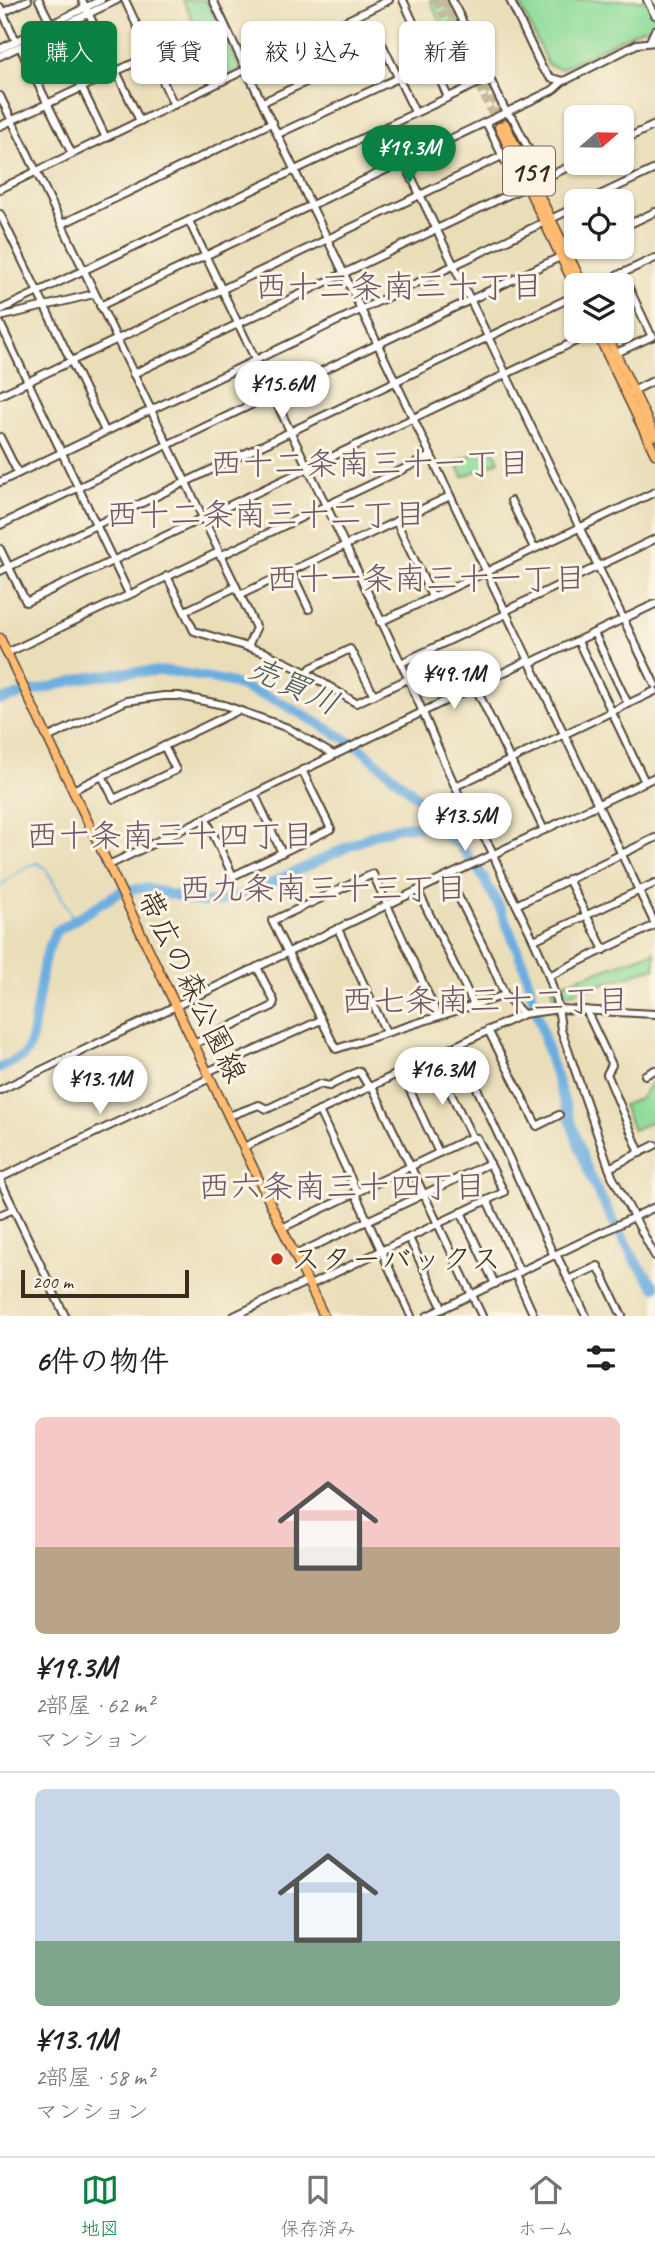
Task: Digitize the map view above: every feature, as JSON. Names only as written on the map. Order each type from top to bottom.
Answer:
[{"type":"main road","name":"151","points":[[502,126],[564,255]]},
{"type":"main road","points":[[604,343],[654,433]]},
{"type":"main road","points":[[608,343],[612,356]]},
{"type":"main road","points":[[630,392],[655,454]]},
{"type":"main road","name":"帯広の森公園線","points":[[0,638],[324,1316]]},
{"type":"street","points":[[28,0],[1,11],[72,154]]},
{"type":"street","points":[[39,0],[50,21]]},
{"type":"street","points":[[63,21],[101,0]]},
{"type":"street","points":[[86,7],[117,0]]},
{"type":"street","points":[[125,0],[135,21]]},
{"type":"street","points":[[213,0],[241,56]]},
{"type":"street","points":[[371,0],[374,7]]},
{"type":"street","points":[[346,21],[390,0]]},
{"type":"street","points":[[403,0],[449,97]]},
{"type":"street","points":[[452,0],[462,21]]},
{"type":"street","points":[[510,0],[542,68],[551,78],[563,81]]},
{"type":"street","points":[[648,0],[655,15]]},
{"type":"street","points":[[100,306],[553,90],[563,81],[637,44],[653,41],[655,30]]},
{"type":"street","points":[[0,56],[21,43]]},
{"type":"street","points":[[0,48],[18,44]]},
{"type":"street","points":[[263,102],[383,46],[415,112]]},
{"type":"street","points":[[131,65],[117,72],[140,121]]},
{"type":"street","points":[[0,188],[241,73]]},
{"type":"street","points":[[278,134],[398,78]]},
{"type":"street","points":[[80,84],[106,138]]},
{"type":"street","points":[[0,126],[91,84]]},
{"type":"street","points":[[164,84],[174,105]]},
{"type":"street","points":[[255,84],[655,925],[549,976]]},
{"type":"street","points":[[0,310],[476,84]]},
{"type":"street","points":[[492,84],[506,112],[514,120],[531,185]]},
{"type":"street","points":[[0,96],[256,628],[248,646]]},
{"type":"street","points":[[62,224],[273,122]]},
{"type":"street","points":[[486,122],[502,156],[531,185]]},
{"type":"street","points":[[634,135],[655,125]]},
{"type":"street","points":[[387,126],[655,685]]},
{"type":"street","points":[[0,395],[502,156]]},
{"type":"street","points":[[133,374],[564,169]]},
{"type":"street","points":[[612,189],[655,169]]},
{"type":"street","points":[[634,222],[655,212]]},
{"type":"street","points":[[0,482],[564,213]]},
{"type":"street","points":[[0,214],[105,431]]},
{"type":"street","points":[[189,221],[401,663],[469,816],[518,904],[549,976],[561,1030],[609,1168],[655,1256]]},
{"type":"street","points":[[0,525],[564,255]]},
{"type":"street","points":[[622,273],[655,259]]},
{"type":"street","points":[[0,317],[94,294]]},
{"type":"street","points":[[612,356],[653,336],[634,297]]},
{"type":"street","points":[[0,571],[564,301]]},
{"type":"street","points":[[0,323],[129,594]]},
{"type":"street","points":[[0,549],[26,602],[571,343]]},
{"type":"street","points":[[630,392],[655,380]]},
{"type":"street","points":[[0,437],[18,473]]},
{"type":"street","points":[[7,653],[167,576],[431,456]]},
{"type":"street","points":[[380,622],[655,492]]},
{"type":"street","points":[[240,595],[450,496]]},
{"type":"street","points":[[511,501],[534,548]]},
{"type":"street","points":[[396,522],[432,597]]},
{"type":"street","points":[[401,663],[655,539]]},
{"type":"street","points":[[291,571],[309,609]]},
{"type":"street","points":[[167,576],[194,631],[248,646],[307,673],[356,703],[408,679]]},
{"type":"street","points":[[184,611],[236,587]]},
{"type":"street","points":[[109,865],[422,711],[655,604]]},
{"type":"street","points":[[594,633],[628,704]]},
{"type":"street","points":[[578,641],[645,782]]},
{"type":"street","points":[[307,673],[310,668],[350,649],[373,695]]},
{"type":"street","points":[[475,686],[544,830]]},
{"type":"street","points":[[456,786],[655,691]]},
{"type":"street","points":[[47,738],[126,701],[180,696],[224,705],[288,728],[334,754]]},
{"type":"street","points":[[73,790],[237,711]]},
{"type":"street","points":[[102,776],[114,799],[176,770],[164,746]]},
{"type":"street","points":[[206,819],[233,876],[331,829],[302,770]]},
{"type":"street","points":[[0,1090],[655,777]]},
{"type":"street","points":[[255,795],[282,853]]},
{"type":"street","points":[[518,904],[655,838]]},
{"type":"street","points":[[438,1016],[373,874],[272,921],[336,1049],[505,995]]},
{"type":"street","points":[[451,875],[505,995],[524,1014]]},
{"type":"street","points":[[568,879],[604,950]]},
{"type":"street","points":[[534,940],[655,883]]},
{"type":"street","points":[[418,891],[474,1005]]},
{"type":"street","points":[[338,929],[386,1032]]},
{"type":"street","points":[[194,1044],[272,1006],[274,1002],[257,967]]},
{"type":"street","points":[[244,1147],[524,1014],[557,1009],[655,1014]]},
{"type":"street","points":[[586,1010],[612,1065],[607,1074],[640,1153]]},
{"type":"street","points":[[65,1316],[0,1179],[321,1020]]},
{"type":"street","points":[[488,1030],[537,1126],[559,1115]]},
{"type":"street","points":[[457,1045],[507,1158],[586,1316]]},
{"type":"street","points":[[433,1056],[472,1137]]},
{"type":"street","points":[[645,1075],[655,1070]]},
{"type":"street","points":[[229,1116],[259,1105],[267,1110],[320,1084],[329,1086],[359,1071],[370,1086],[425,1194],[482,1316]]},
{"type":"street","points":[[401,1072],[439,1153]]},
{"type":"street","points":[[319,1111],[411,1316]]},
{"type":"street","points":[[234,1316],[382,1251],[504,1192],[477,1138],[472,1137],[282,1227]]},
{"type":"street","points":[[609,1168],[655,1145]]},
{"type":"street","points":[[295,1255],[490,1163]]},
{"type":"street","points":[[487,1200],[534,1316]]},
{"type":"street","points":[[428,1316],[655,1207]]},
{"type":"street","points":[[0,1215],[14,1209]]},
{"type":"street","points":[[461,1212],[495,1284]]},
{"type":"street","points":[[409,1238],[443,1309]]},
{"type":"street","points":[[568,1280],[598,1266],[622,1316]]},
{"type":"green space","points":[[183,0],[206,0],[216,21],[193,21]]},
{"type":"green space","points":[[430,0],[447,0],[457,21],[440,21]]},
{"type":"green space","points":[[518,0],[655,0],[655,27],[641,29],[561,69],[548,65]]},
{"type":"green space","points":[[227,42],[241,70],[227,77]]},
{"type":"green space","points":[[492,445],[499,461],[463,477],[456,462]]},
{"type":"green space","points":[[655,952],[655,968],[555,998],[552,987]]},
{"type":"green space","points":[[655,1083],[655,1120],[633,1130],[623,1105],[641,1098],[650,1084]]},
{"type":"waterway","name":"売買川","points":[[0,700],[84,678],[127,672],[169,671],[226,681],[278,701],[360,748],[434,811],[480,872],[500,908],[524,966],[550,1059],[584,1161],[634,1259],[655,1287]]},
{"type":"waterway","points":[[0,1068],[22,1057],[27,1051],[32,1037],[44,961],[55,932],[123,890],[146,888],[201,902],[218,902],[265,886],[375,834],[399,827],[430,828],[454,842]]},
{"type":"waterway","points":[[0,886],[24,868],[37,863],[45,867],[74,919]]},
{"type":"tunnel","points":[[436,0],[499,127]]},
{"type":"tunnel","points":[[444,0],[505,124]]},
{"type":"place","name":"スターバックス","points":[[277,1259]]},
{"type":"district","name":"西十三条南三十丁目","points":[[399,286]]},
{"type":"district","name":"西十二条南三十一丁目","points":[[370,463]]},
{"type":"district","name":"西十二条南三十二丁目","points":[[266,514]]},
{"type":"district","name":"西十一条南三十一丁目","points":[[426,578]]},
{"type":"district","name":"西十条南三十四丁目","points":[[170,835]]},
{"type":"district","name":"西九条南三十三丁目","points":[[323,888]]},
{"type":"district","name":"西七条南三十二丁目","points":[[485,1000]]},
{"type":"district","name":"西六条南三十四丁目","points":[[342,1186]]}]
